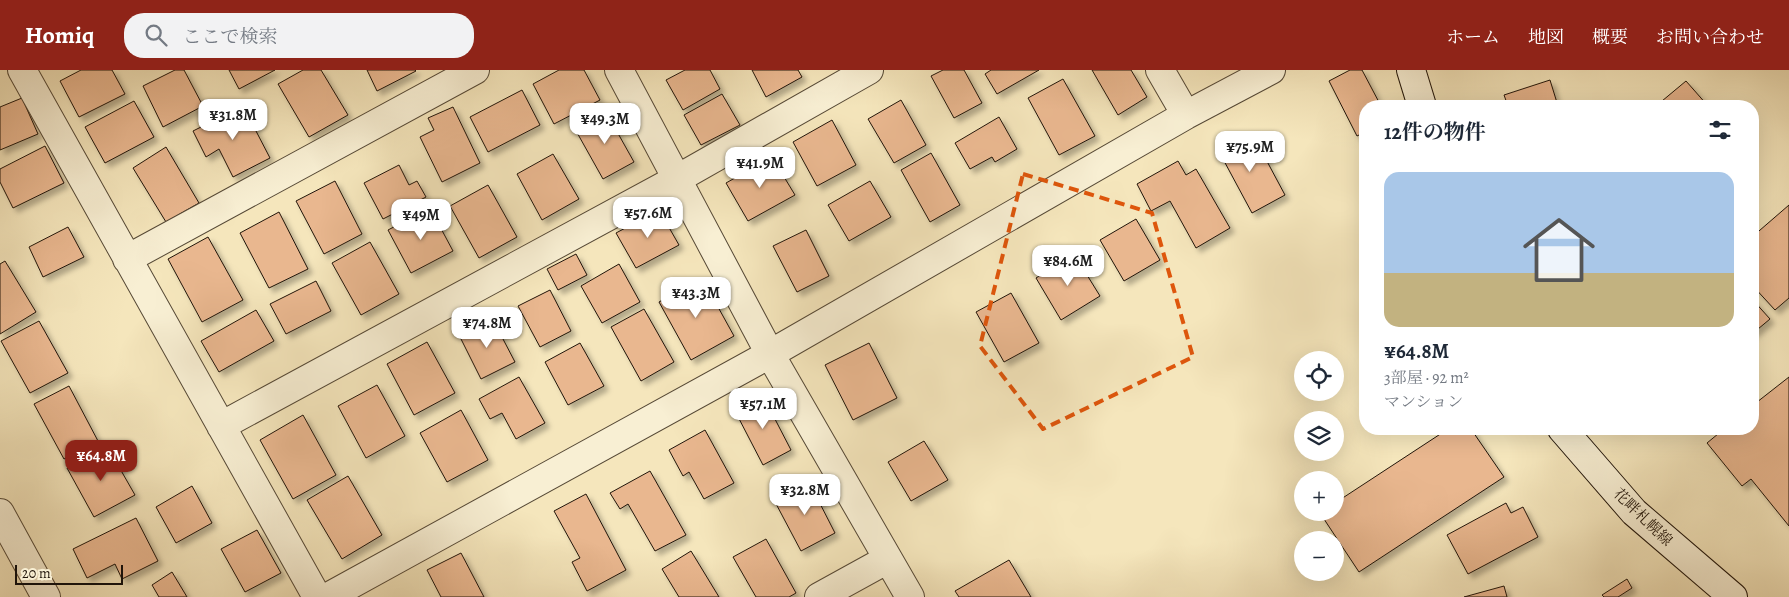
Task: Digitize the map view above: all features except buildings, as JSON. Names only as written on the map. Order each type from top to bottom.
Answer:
[{"type":"street","points":[[22,70],[317,597]]},
{"type":"street","points":[[127,259],[475,70]]},
{"type":"street","points":[[619,70],[770,354],[910,597]]},
{"type":"street","points":[[221,426],[677,178],[869,70]]},
{"type":"street","points":[[1160,70],[1186,115]]},
{"type":"street","points":[[328,597],[770,354],[1186,115],[1271,70]]},
{"type":"street","points":[[1411,70],[1420,100]]},
{"type":"street","name":"花畔札幌線","points":[[1567,435],[1634,512],[1733,597]]},
{"type":"street","points":[[0,513],[46,597]]},
{"type":"street","points":[[819,597],[888,559]]},
{"type":"highlighted area","points":[[1023,174],[1152,213],[1193,357],[1043,429],[980,346]]}]
